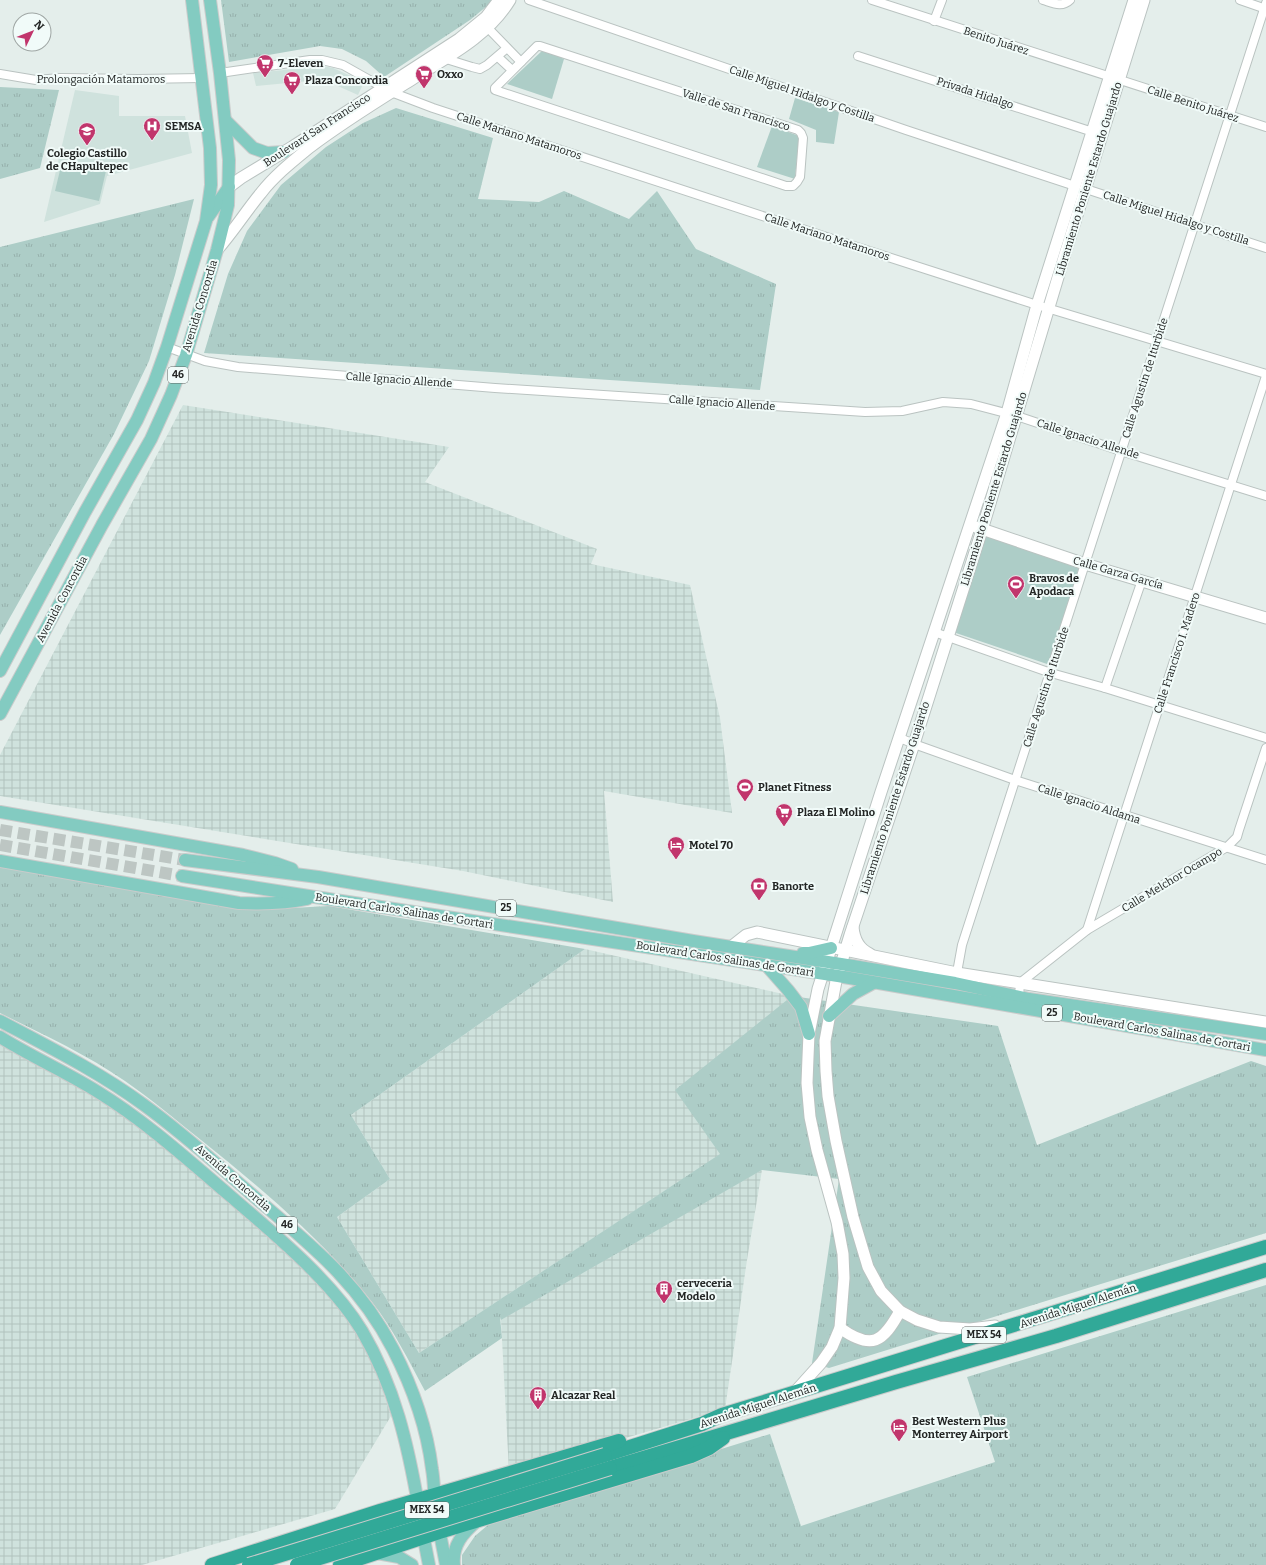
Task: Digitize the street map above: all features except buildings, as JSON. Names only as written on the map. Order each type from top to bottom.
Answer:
[{"type":"highway","name":"Avenida Miguel Alemán","points":[[249,1565],[702,1424],[722,1415],[1265,1248]]},
{"type":"highway","name":"Avenida Miguel Alemán","points":[[297,1565],[889,1384],[1056,1336],[1266,1270]]},
{"type":"highway","points":[[212,1565],[380,1511],[692,1418],[722,1415]]},
{"type":"highway","points":[[340,1565],[439,1532],[691,1456],[716,1444],[728,1433]]},
{"type":"highway","points":[[487,1480],[480,1485],[474,1493],[475,1502],[480,1509],[496,1515]]},
{"type":"highway","points":[[380,1511],[389,1516],[394,1524],[395,1534],[391,1547]]},
{"type":"main road","name":"Avenida Concordia","points":[[0,671],[84,512],[137,420],[154,383],[168,347],[206,221],[211,185],[210,148],[192,0]]},
{"type":"main road","points":[[197,0],[204,64],[209,71],[220,73]]},
{"type":"main road","name":"Avenida Concordia","points":[[0,714],[102,525],[151,439],[171,395],[186,355],[217,250],[228,205],[229,160],[220,73],[210,0]]},
{"type":"main road","points":[[225,120],[253,148],[268,153],[284,152]]},
{"type":"main road","points":[[206,221],[229,187]]},
{"type":"main road","points":[[0,812],[260,859],[318,877]]},
{"type":"main road","points":[[0,860],[239,903],[290,902],[315,897]]},
{"type":"main road","name":"Boulevard Carlos Salinas de Gortari","points":[[185,860],[318,877],[841,964],[956,978],[1019,997],[1266,1034]]},
{"type":"main road","name":"Boulevard Carlos Salinas de Gortari","points":[[182,876],[838,976],[1266,1050]]},
{"type":"main road","points":[[776,953],[809,953],[831,948]]},
{"type":"main road","points":[[766,965],[801,1007],[809,1034]]},
{"type":"main road","points":[[829,1016],[853,994],[873,983]]},
{"type":"main road","name":"Avenida Concordia","points":[[0,1021],[76,1061],[120,1088],[162,1118],[307,1241],[354,1289],[378,1322],[393,1348],[405,1372],[418,1410],[432,1468],[439,1532],[446,1565]]},
{"type":"main road","name":"Avenida Concordia","points":[[0,1037],[99,1092],[159,1135],[262,1223],[339,1299],[370,1344],[391,1392],[406,1439],[429,1565]]},
{"type":"main road","points":[[454,1565],[457,1543],[463,1534],[478,1520]]},
{"type":"main road","points":[[376,1553],[399,1556],[412,1565]]},
{"type":"street","name":"Boulevard San Francisco","points":[[485,24],[499,0]]},
{"type":"street","name":"Boulevard San Francisco","points":[[229,187],[240,178],[387,90],[440,56],[498,16],[510,0]]},
{"type":"street","name":"Calle Miguel Hidalgo y Costilla","points":[[529,0],[906,130],[1075,186]]},
{"type":"street","name":"Benito Juárez","points":[[872,0],[1115,79]]},
{"type":"street","points":[[934,20],[942,0]]},
{"type":"street","points":[[1043,0],[1064,5],[1070,0]]},
{"type":"street","name":"Libramiento Poniente Estardo Guajardo","points":[[794,1393],[832,1347],[840,1328],[844,1278],[843,1254],[837,1222],[817,1150],[810,1117],[807,1083],[809,1034],[818,989],[970,525],[1012,415],[1050,308],[1086,189],[1134,0]]},
{"type":"street","name":"Libramiento Poniente Estardo Guajardo","points":[[1040,1318],[998,1326],[970,1329],[940,1327],[917,1320],[900,1311],[881,1291],[868,1267],[853,1217],[836,1141],[828,1096],[825,1041],[841,964],[914,744],[982,530],[1012,415],[1037,305],[1093,132],[1115,79],[1144,0]]},
{"type":"street","points":[[1240,0],[1265,7]]},
{"type":"street","name":"Calle Agustin de Iturbide","points":[[956,978],[962,945],[1265,7]]},
{"type":"street","points":[[485,24],[506,48],[521,62]]},
{"type":"street","name":"Valle de San Francisco","points":[[540,46],[795,129],[799,131],[803,138],[799,179],[793,186],[786,186],[495,90],[495,88],[512,70],[534,48],[540,46]]},
{"type":"street","points":[[440,56],[480,69],[487,65],[506,48]]},
{"type":"street","points":[[498,56],[512,70]]},
{"type":"street","name":"Privada Hidalgo","points":[[858,56],[1093,132]]},
{"type":"street","name":"Calle Mariano Matamoros","points":[[220,73],[310,60],[322,60],[343,65],[387,90],[433,108],[1037,305],[1266,375]]},
{"type":"street","name":"Prolongación Matamoros","points":[[0,74],[36,80],[60,78],[138,80],[202,78]]},
{"type":"street","name":"Calle Benito Juárez","points":[[1115,79],[1230,115],[1266,128]]},
{"type":"street","name":"Boulevard San Francisco","points":[[217,250],[262,192],[278,175],[326,136],[387,90]]},
{"type":"street","name":"Calle Miguel Hidalgo y Costilla","points":[[1086,189],[1266,248]]},
{"type":"street","name":"Calle Ignacio Allende","points":[[168,347],[205,361],[238,366],[495,388],[865,412],[902,411],[943,402],[971,404],[1012,415],[1230,486],[1266,496]]},
{"type":"street","name":"Calle Francisco I. Madero","points":[[1087,930],[1196,596],[1266,375]]},
{"type":"street","name":"Calle Garza García","points":[[970,525],[1085,564],[1266,618]]},
{"type":"street","points":[[1105,688],[1142,580]]},
{"type":"street","points":[[934,632],[1051,673],[1105,688],[1266,738]]},
{"type":"street","name":"Calle Ignacio Aldama","points":[[900,738],[1015,780],[1266,860]]},
{"type":"street","name":"Calle Melchor Ocampo","points":[[1020,984],[1087,930],[1227,847],[1237,837],[1240,830],[1266,748]]},
{"type":"street","points":[[853,926],[853,936],[862,949],[876,957]]},
{"type":"street","points":[[732,946],[746,935],[757,932],[876,957],[956,978],[1020,984],[1266,1022]]},
{"type":"street","points":[[1019,997],[1020,984]]},
{"type":"street","points":[[840,1328],[863,1341],[872,1341],[881,1338],[890,1329],[900,1311]]},
{"type":"shaded area","points":[[323,66],[333,68],[364,82],[358,95],[331,83],[319,80],[256,86],[253,73]]},
{"type":"shaded area","name":"Colegio Castillo de CHapultepec","points":[[75,90],[119,96],[119,116],[185,116],[192,153],[107,176],[100,204],[44,222]]},
{"type":"shaded area","points":[[183,405],[449,447],[425,482],[597,549],[591,564],[690,585],[720,718],[732,813],[604,791],[613,902],[463,871],[0,796],[0,755]]},
{"type":"shaded area","points":[[585,949],[792,996],[721,1154],[419,1353],[337,1217],[390,1179],[351,1115]]},
{"type":"shaded area","points":[[0,1042],[66,1076],[146,1128],[324,1288],[343,1311],[368,1353],[379,1379],[391,1416],[335,1509],[142,1565],[0,1565]]},
{"type":"shaded area","points":[[762,1170],[725,1409],[509,1472],[501,1320],[590,1263]]},
{"type":"green space","points":[[221,0],[492,0],[470,20],[384,77],[366,61],[342,49],[320,46],[229,62]]},
{"type":"green space","points":[[544,49],[564,59],[552,99],[507,84]]},
{"type":"green space","points":[[0,87],[59,90],[40,168],[0,179]]},
{"type":"green space","points":[[795,98],[839,112],[834,144],[816,142],[816,130],[789,119]]},
{"type":"green space","points":[[396,108],[493,138],[478,199],[539,202],[564,191],[629,219],[657,191],[696,249],[776,284],[760,390],[204,353],[228,274],[247,231],[281,185],[326,147],[363,123]]},
{"type":"green space","points":[[772,126],[799,136],[795,179],[757,167]]},
{"type":"green space","points":[[62,162],[106,171],[99,201],[55,191]]},
{"type":"green space","points":[[194,199],[175,275],[149,361],[114,434],[0,635],[0,247]]},
{"type":"green space","name":"Bravos de Apodaca","points":[[984,535],[1079,567],[1050,665],[953,632]]},
{"type":"green space","points":[[0,867],[253,910],[329,906],[585,949],[351,1115],[390,1179],[337,1217],[419,1353],[720,1154],[675,1090],[792,996],[998,1026],[1037,1145],[1251,1061],[1266,1066],[1266,1233],[829,1368],[812,1363],[839,1179],[762,1170],[501,1320],[500,1317],[502,1338],[425,1391],[394,1334],[380,1312],[334,1258],[291,1216],[173,1117],[125,1081],[79,1053],[0,1013]]},
{"type":"green space","points":[[1266,1285],[1266,1565],[462,1565],[462,1555],[475,1536],[495,1519],[770,1434],[801,1526],[995,1462],[967,1377]]},
{"type":"tunnel","points":[[0,830],[185,860]]},
{"type":"tunnel","points":[[0,845],[182,876]]},
{"type":"place","name":"7-Eleven","points":[[265,78]]},
{"type":"place","name":"Oxxo","points":[[424,89]]},
{"type":"place","name":"Plaza Concordia","points":[[292,95]]},
{"type":"place","name":"SEMSA","points":[[152,141]]},
{"type":"place","name":"Colegio Castillo de CHapultepec","points":[[87,146]]},
{"type":"place","name":"Bravos de Apodaca","points":[[1016,599]]},
{"type":"place","name":"Planet Fitness","points":[[745,802]]},
{"type":"place","name":"Plaza El Molino","points":[[784,827]]},
{"type":"place","name":"Motel 70","points":[[676,860]]},
{"type":"place","name":"Banorte","points":[[759,901]]},
{"type":"place","name":"cerveceria Modelo","points":[[664,1304]]},
{"type":"place","name":"Alcazar Real","points":[[538,1410]]},
{"type":"place","name":"Best Western Plus Monterrey Airport","points":[[899,1442]]}]
